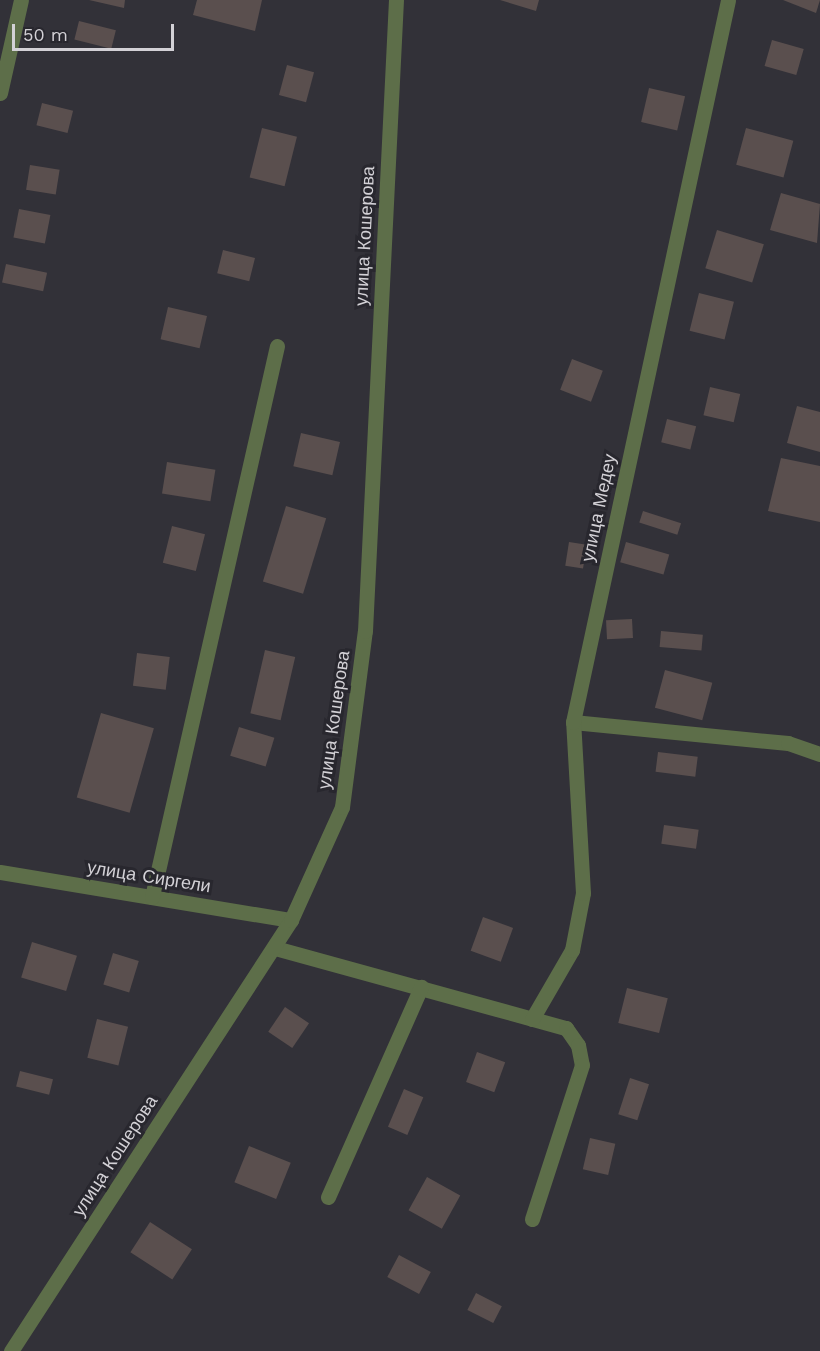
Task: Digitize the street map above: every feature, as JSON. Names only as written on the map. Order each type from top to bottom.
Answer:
[{"type":"street","points":[[0,93],[21,0]]},
{"type":"street","name":"улица Кошерова","points":[[11,1351],[275,948],[291,920],[342,807],[365,631],[396,0]]},
{"type":"street","name":"улица Медеу","points":[[532,1018],[572,950],[583,892],[573,722],[728,0]]},
{"type":"street","points":[[152,897],[277,346]]},
{"type":"street","points":[[573,722],[788,743],[820,754]]},
{"type":"street","name":"улица Сиргели","points":[[0,872],[291,920]]},
{"type":"street","points":[[275,948],[566,1028],[578,1045],[582,1065],[532,1219]]},
{"type":"street","points":[[328,1197],[421,987]]},
{"type":"building","points":[[89,0],[125,0],[124,8]]},
{"type":"building","points":[[197,0],[262,0],[255,31],[193,15]]},
{"type":"building","points":[[500,0],[539,0],[536,11]]},
{"type":"building","points":[[783,0],[820,0],[816,13]]},
{"type":"building","points":[[79,21],[116,30],[111,49],[74,39]]},
{"type":"building","points":[[772,40],[804,49],[796,75],[765,66]]},
{"type":"building","points":[[287,65],[314,72],[306,102],[279,95]]},
{"type":"building","points":[[649,88],[685,96],[677,130],[641,122]]},
{"type":"building","points":[[42,103],[73,111],[67,133],[36,125]]},
{"type":"building","points":[[262,128],[297,137],[285,186],[250,177]]},
{"type":"building","points":[[746,128],[793,141],[783,177],[736,165]]},
{"type":"building","points":[[30,165],[60,170],[56,194],[26,190]]},
{"type":"building","points":[[781,193],[820,204],[817,243],[770,230]]},
{"type":"building","points":[[19,209],[50,215],[45,244],[13,237]]},
{"type":"building","points":[[717,230],[764,244],[752,283],[705,268]]},
{"type":"building","points":[[223,250],[255,258],[249,281],[217,273]]},
{"type":"building","points":[[6,264],[47,273],[43,291],[2,283]]},
{"type":"building","points":[[699,293],[734,302],[724,340],[690,331]]},
{"type":"building","points":[[168,307],[207,316],[200,348],[161,339]]},
{"type":"building","points":[[572,359],[603,371],[591,402],[560,390]]},
{"type":"building","points":[[710,387],[740,394],[734,422],[703,415]]},
{"type":"building","points":[[797,406],[820,412],[820,452],[787,443]]},
{"type":"building","points":[[667,419],[696,426],[690,450],[661,442]]},
{"type":"building","points":[[301,433],[340,442],[332,475],[293,466]]},
{"type":"building","points":[[781,458],[820,466],[820,522],[768,511]]},
{"type":"building","points":[[167,462],[215,470],[210,501],[162,494]]},
{"type":"building","points":[[286,506],[326,518],[303,594],[263,582]]},
{"type":"building","points":[[643,511],[681,523],[677,535],[639,522]]},
{"type":"building","points":[[172,526],[205,534],[196,571],[163,563]]},
{"type":"building","points":[[569,542],[587,545],[583,569],[565,566]]},
{"type":"building","points":[[626,542],[669,554],[663,575],[620,562]]},
{"type":"building","points":[[632,619],[633,638],[607,639],[606,620]]},
{"type":"building","points":[[661,631],[703,635],[701,651],[660,647]]},
{"type":"building","points":[[265,650],[295,657],[281,720],[250,713]]},
{"type":"building","points":[[137,653],[170,657],[166,690],[133,686]]},
{"type":"building","points":[[665,670],[712,683],[702,720],[655,708]]},
{"type":"building","points":[[101,713],[154,728],[130,813],[77,798]]},
{"type":"building","points":[[239,727],[274,738],[266,767],[230,756]]},
{"type":"building","points":[[658,752],[698,757],[695,777],[656,772]]},
{"type":"building","points":[[664,825],[699,830],[696,849],[661,844]]},
{"type":"building","points":[[483,917],[513,928],[501,962],[471,951]]},
{"type":"building","points":[[32,942],[77,956],[66,991],[21,977]]},
{"type":"building","points":[[113,953],[139,961],[129,992],[103,985]]},
{"type":"building","points":[[627,988],[668,998],[659,1033],[618,1023]]},
{"type":"building","points":[[285,1007],[309,1023],[292,1048],[268,1032]]},
{"type":"building","points":[[97,1019],[128,1027],[118,1066],[87,1058]]},
{"type":"building","points":[[477,1052],[505,1062],[494,1092],[466,1082]]},
{"type":"building","points":[[20,1071],[53,1079],[49,1095],[16,1087]]},
{"type":"building","points":[[630,1078],[649,1084],[637,1120],[618,1114]]},
{"type":"building","points":[[404,1089],[423,1097],[407,1135],[388,1127]]},
{"type":"building","points":[[590,1138],[615,1144],[608,1175],[583,1169]]},
{"type":"building","points":[[249,1146],[291,1163],[276,1199],[234,1182]]},
{"type":"building","points":[[427,1177],[460,1195],[442,1229],[409,1210]]},
{"type":"building","points":[[150,1222],[192,1249],[172,1279],[130,1252]]},
{"type":"building","points":[[399,1255],[431,1272],[419,1294],[387,1277]]},
{"type":"building","points":[[476,1293],[502,1306],[493,1323],[467,1310]]}]
